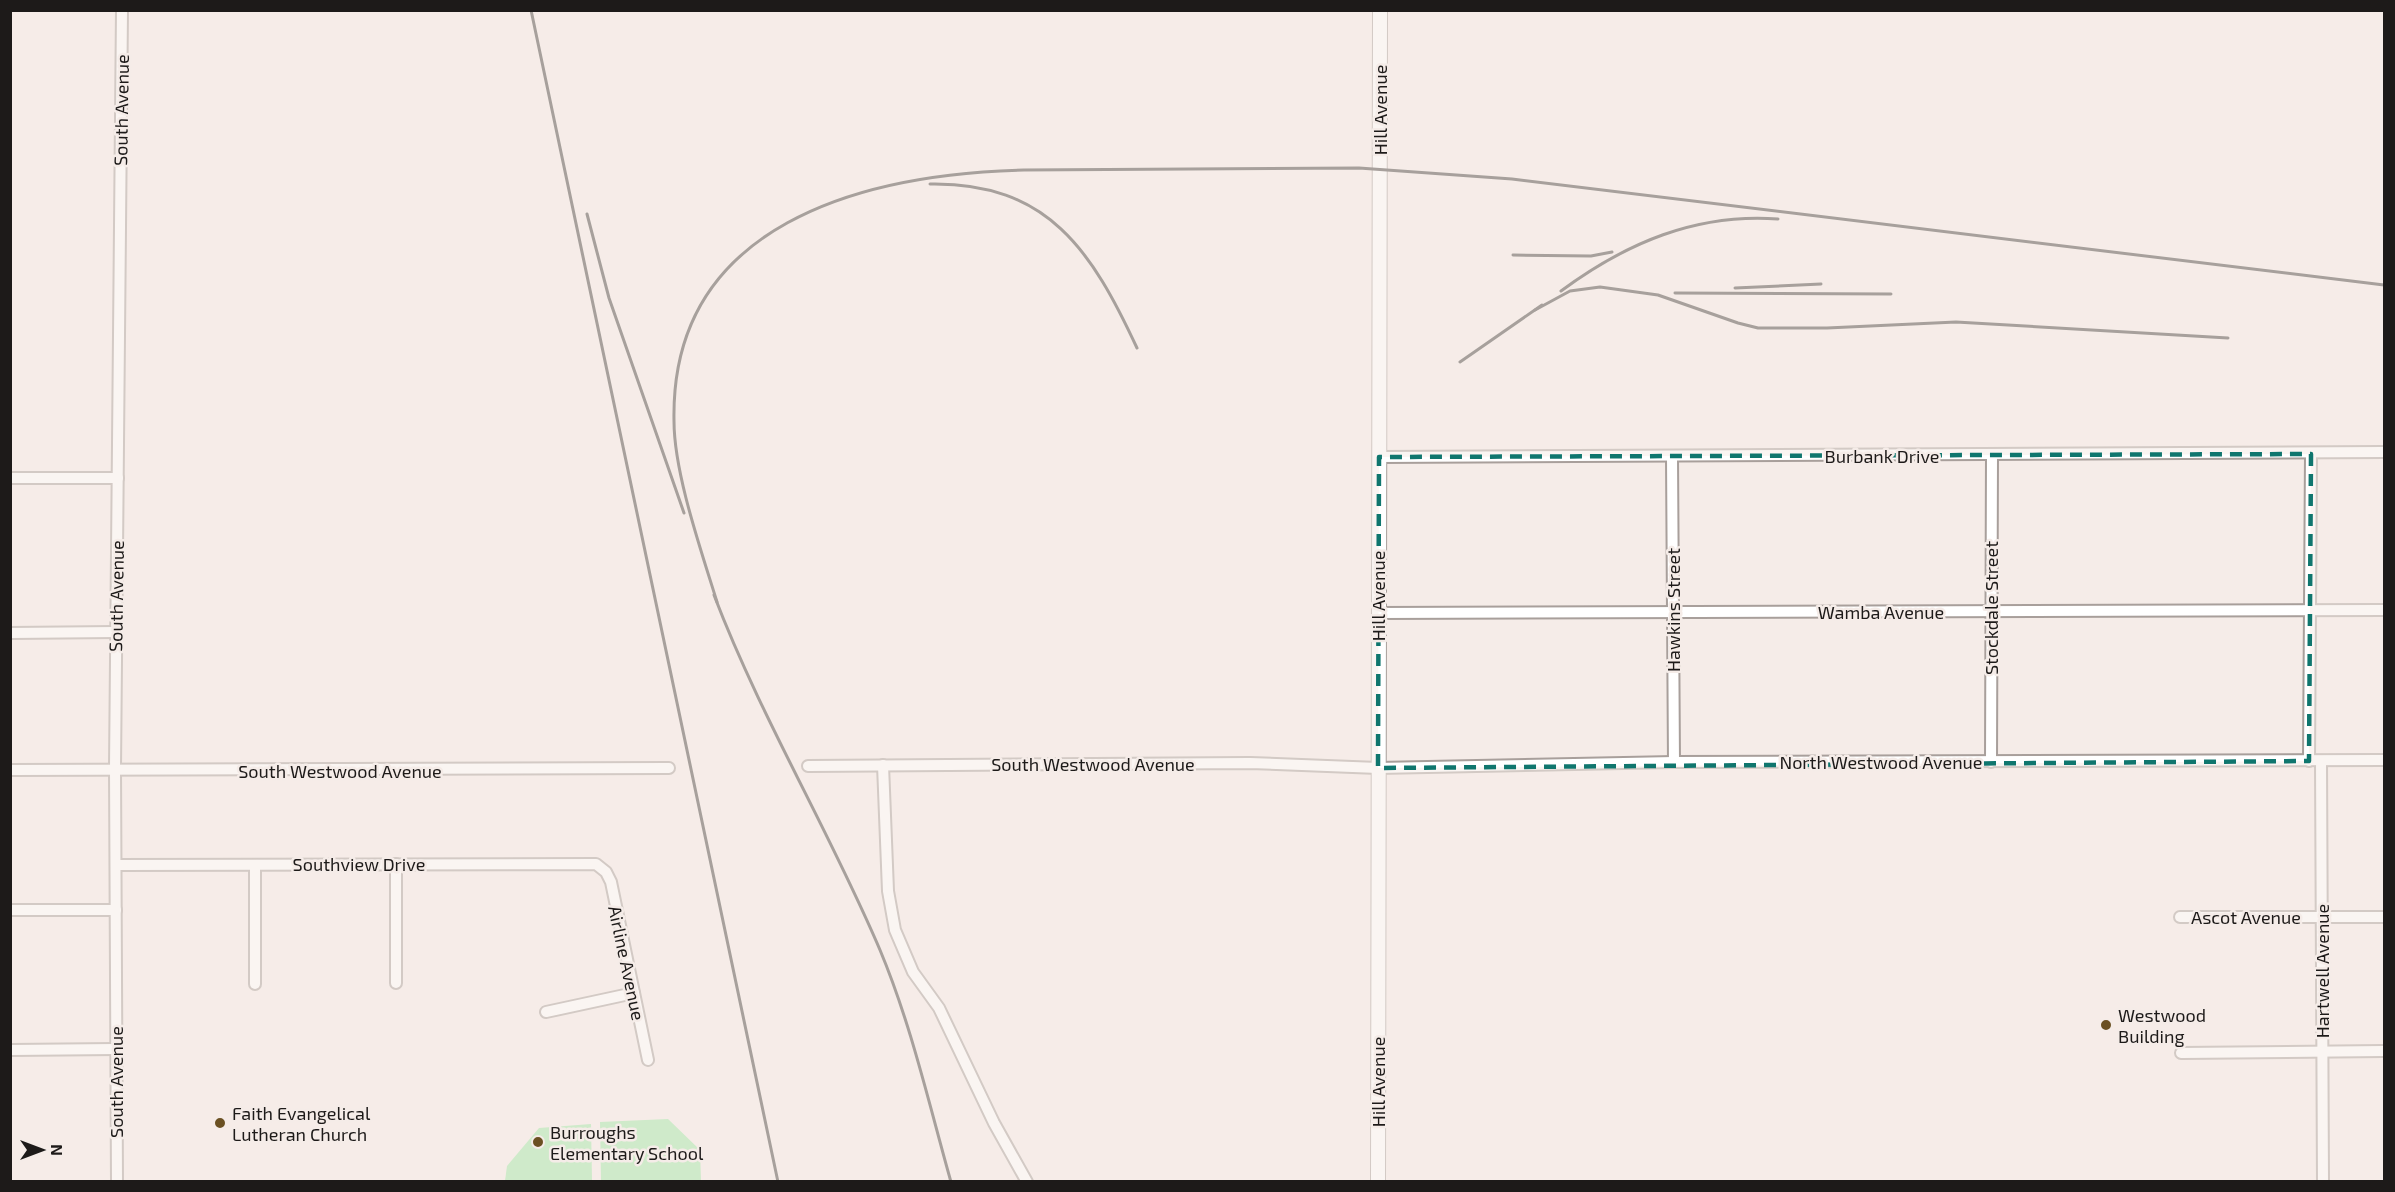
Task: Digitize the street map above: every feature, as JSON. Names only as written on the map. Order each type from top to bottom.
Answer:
[{"type":"main road","name":"Hill Avenue","points":[[1378,1182],[1380,10]]},
{"type":"street","name":"South Avenue","points":[[117,1182],[115,770],[122,10]]},
{"type":"street","name":"Burbank Drive","points":[[1379,457],[2385,452]]},
{"type":"street","points":[[2309,761],[2311,454]]},
{"type":"street","name":"Stockdale Street","points":[[1991,762],[1992,455]]},
{"type":"street","name":"Hawkins Street","points":[[1672,457],[1674,762]]},
{"type":"street","points":[[10,478],[118,478]]},
{"type":"street","name":"Wamba Avenue","points":[[1378,613],[1674,614],[2385,610]]},
{"type":"street","points":[[10,633],[116,632]]},
{"type":"street","name":"North Westwood Avenue","points":[[1378,768],[1674,762],[2385,760]]},
{"type":"street","name":"Hartwell Avenue","points":[[2322,761],[2323,1182]]},
{"type":"street","name":"South Westwood Avenue","points":[[808,766],[1250,764],[1378,768]]},
{"type":"street","points":[[883,765],[888,891],[895,930],[913,972],[939,1008],[994,1123],[1027,1182]]},
{"type":"street","name":"South Westwood Avenue","points":[[10,770],[669,768]]},
{"type":"street","name":"Southview Drive","points":[[116,865],[589,862],[602,868]]},
{"type":"street","points":[[396,864],[396,983]]},
{"type":"street","points":[[255,865],[255,984]]},
{"type":"street","name":"Airline Avenue","points":[[602,868],[611,882],[648,1060]]},
{"type":"street","points":[[10,910],[116,910]]},
{"type":"street","name":"Ascot Avenue","points":[[2180,917],[2385,917]]},
{"type":"street","points":[[546,1012],[634,993]]},
{"type":"street","points":[[10,1050],[116,1049]]},
{"type":"street","points":[[2181,1053],[2385,1051]]},
{"type":"highlighted area","points":[[2311,454],[2309,761],[1378,768],[1379,457]]},
{"type":"green space","points":[[668,1119],[700,1150],[701,1181],[601,1181],[600,1122]]},
{"type":"green space","points":[[591,1124],[592,1181],[505,1181],[507,1166],[539,1128]]},
{"type":"railway","points":[[531,10],[778,1182]]},
{"type":"railway","points":[[717,602],[683,487],[678,464],[674,421],[681,354],[704,299],[741,256],[788,223],[842,199],[901,183],[963,174],[1024,170],[1359,168],[1512,179],[2384,285]]},
{"type":"railway","points":[[930,184],[971,186],[1006,195],[1035,209],[1061,229],[1083,253],[1102,281],[1137,348]]},
{"type":"railway","points":[[587,214],[609,298],[684,513]]},
{"type":"railway","points":[[1561,291],[1611,259],[1663,235],[1690,226],[1748,218],[1778,219]]},
{"type":"railway","points":[[1513,255],[1591,256],[1612,252]]},
{"type":"railway","points":[[1735,288],[1821,284]]},
{"type":"railway","points":[[1535,310],[1570,291],[1600,287],[1658,295],[1758,328],[1827,328],[1956,322],[2228,338]]},
{"type":"railway","points":[[1675,293],[1891,294]]},
{"type":"railway","points":[[1460,362],[1542,305]]},
{"type":"railway","points":[[714,595],[774,730],[880,950],[910,1035],[951,1182]]},
{"type":"place","name":"Westwood Building","points":[[2106,1025]]},
{"type":"place","name":"Faith Evangelical Lutheran Church","points":[[220,1123]]},
{"type":"place","name":"Burroughs Elementary School","points":[[538,1142]]}]
